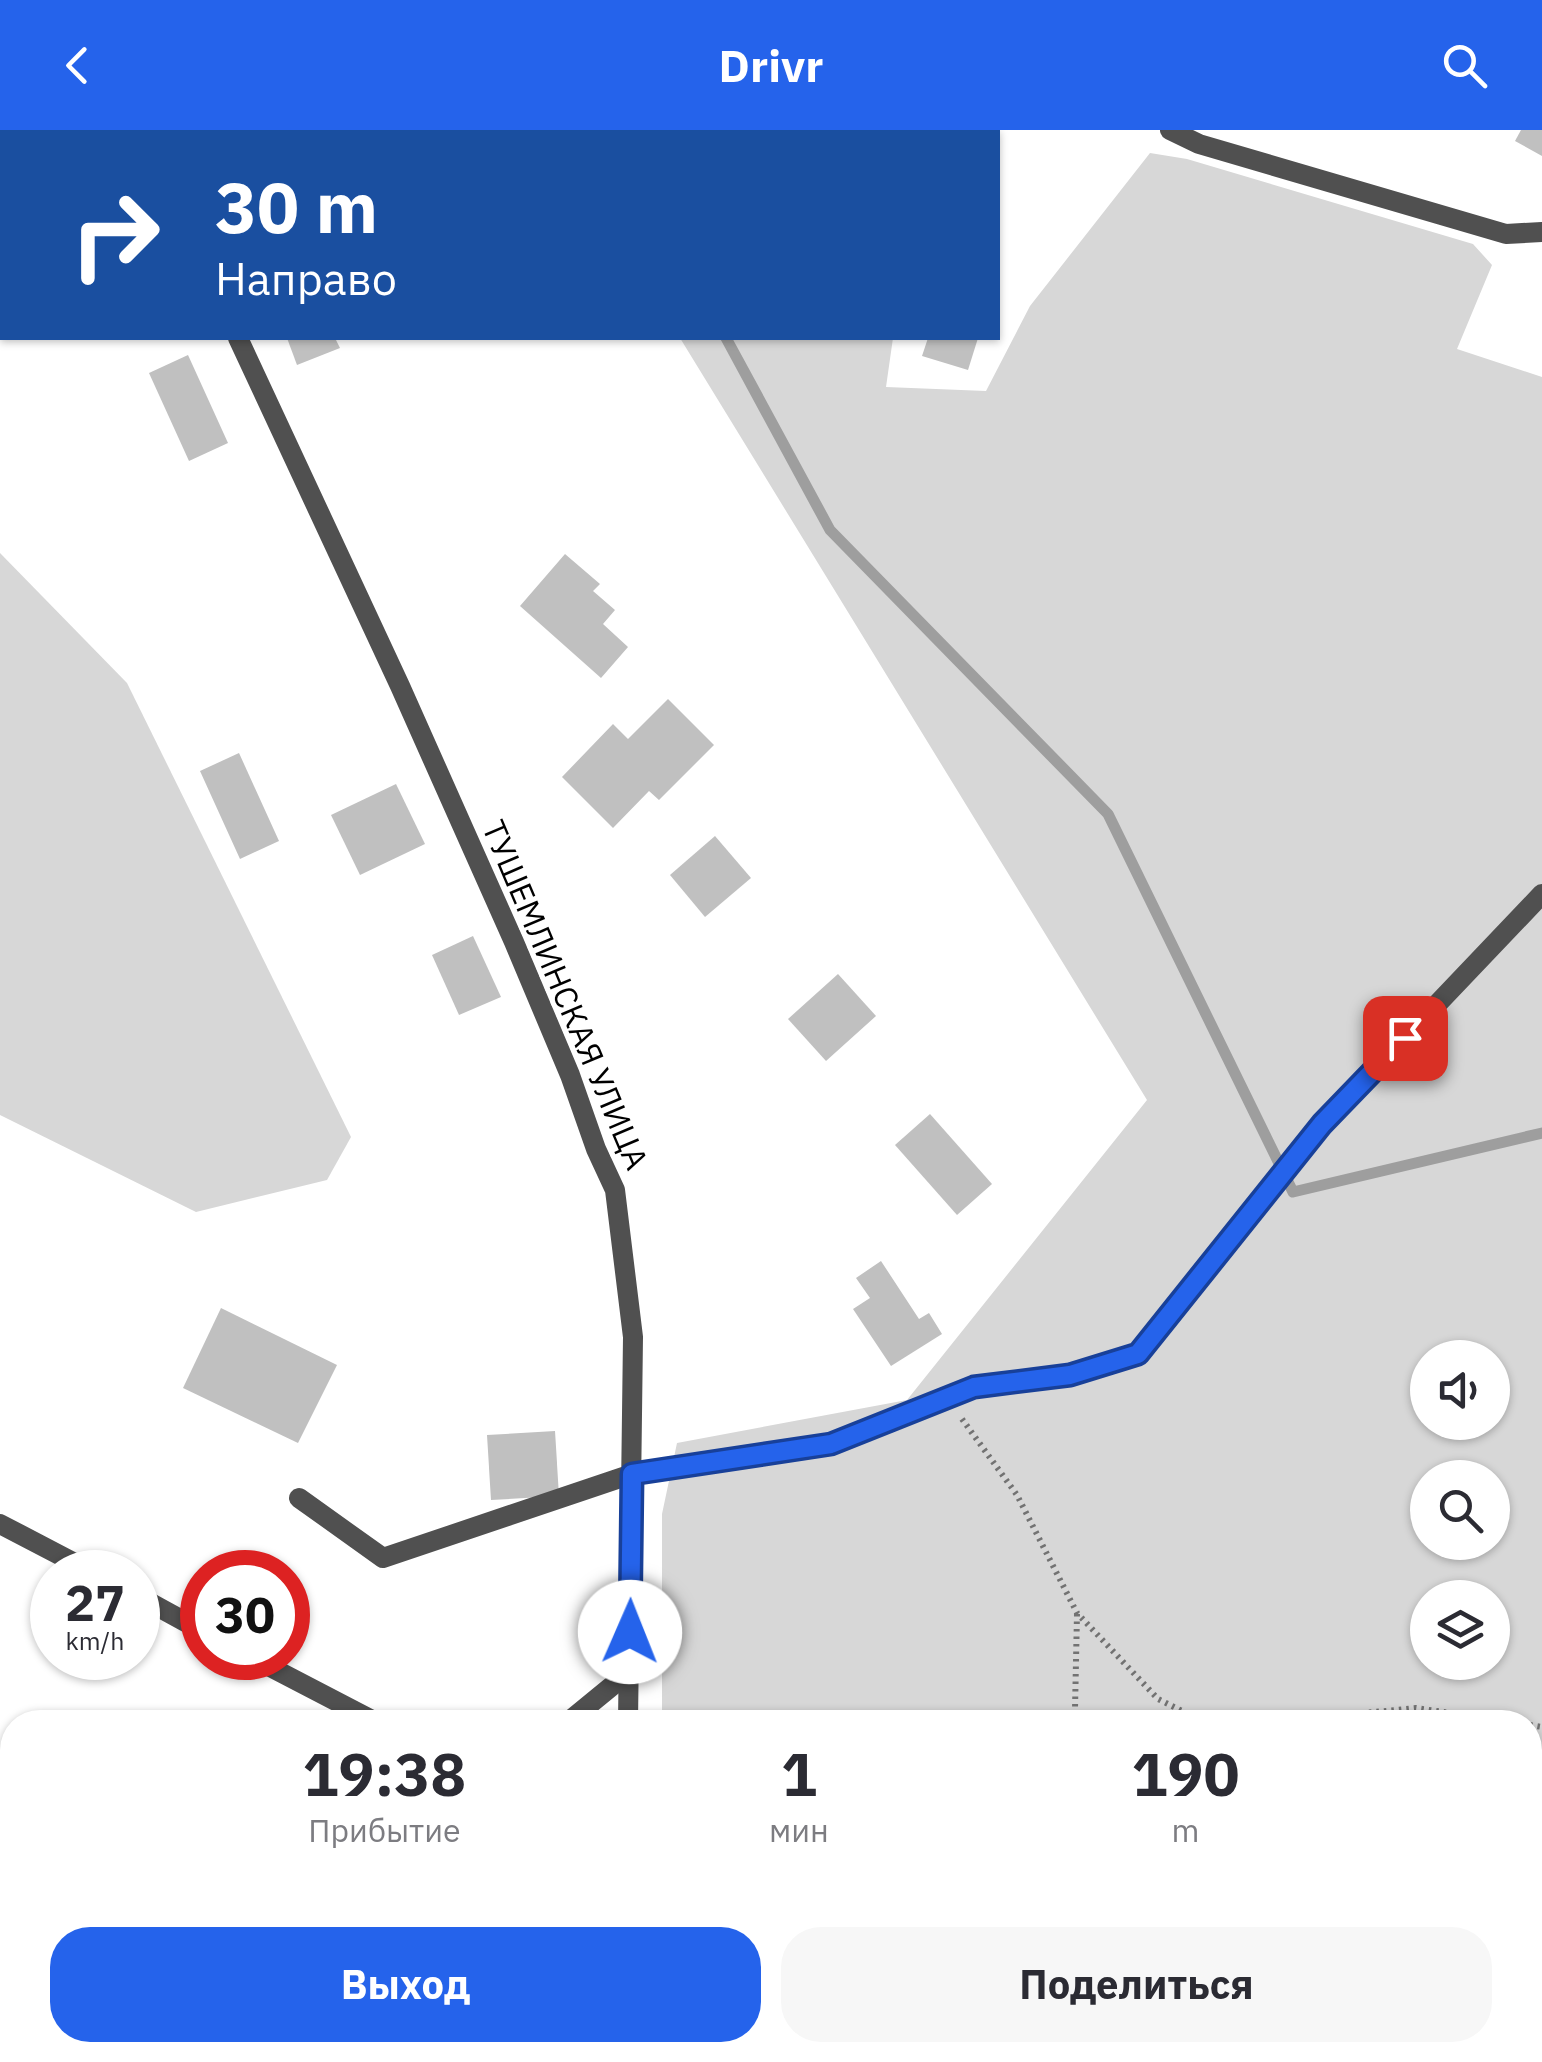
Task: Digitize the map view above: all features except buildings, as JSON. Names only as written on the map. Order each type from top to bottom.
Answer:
[{"type":"street","points":[[1170,130],[1198,144],[1506,234],[1542,232]]},
{"type":"street","name":"ТУШЕМЛИНСКАЯ УЛИЦА","points":[[239,340],[506,924],[615,1190],[633,1337],[628,1710]]},
{"type":"street","points":[[299,1498],[383,1558],[632,1474],[831,1444],[974,1387],[1070,1375],[1138,1354],[1322,1124],[1542,894]]},
{"type":"street","points":[[0,1524],[50,1550]]},
{"type":"street","points":[[583,1710],[629,1672]]},
{"type":"street","points":[[295,1680],[353,1710]]},
{"type":"path","points":[[946,1398],[1016,1495],[1077,1612],[1158,1698],[1181,1710]]},
{"type":"path","points":[[1075,1710],[1077,1612]]},
{"type":"path","points":[[1395,1710],[1430,1710]]},
{"type":"shaded area","points":[[1150,153],[1187,159],[1473,244],[1492,265],[1457,349],[1542,377],[1542,1710],[662,1710],[662,1514],[677,1443],[907,1400],[1147,1100],[681,340],[893,340],[886,387],[986,391],[1030,306]]},
{"type":"shaded area","points":[[0,553],[127,683],[351,1137],[327,1180],[196,1212],[0,1115]]},
{"type":"waterway","points":[[727,340],[830,530],[1108,814],[1293,1192],[1542,1133]]},
{"type":"route","points":[[630,1632],[632,1474],[831,1444],[974,1387],[1070,1375],[1138,1354],[1322,1124],[1405,1038]]}]
